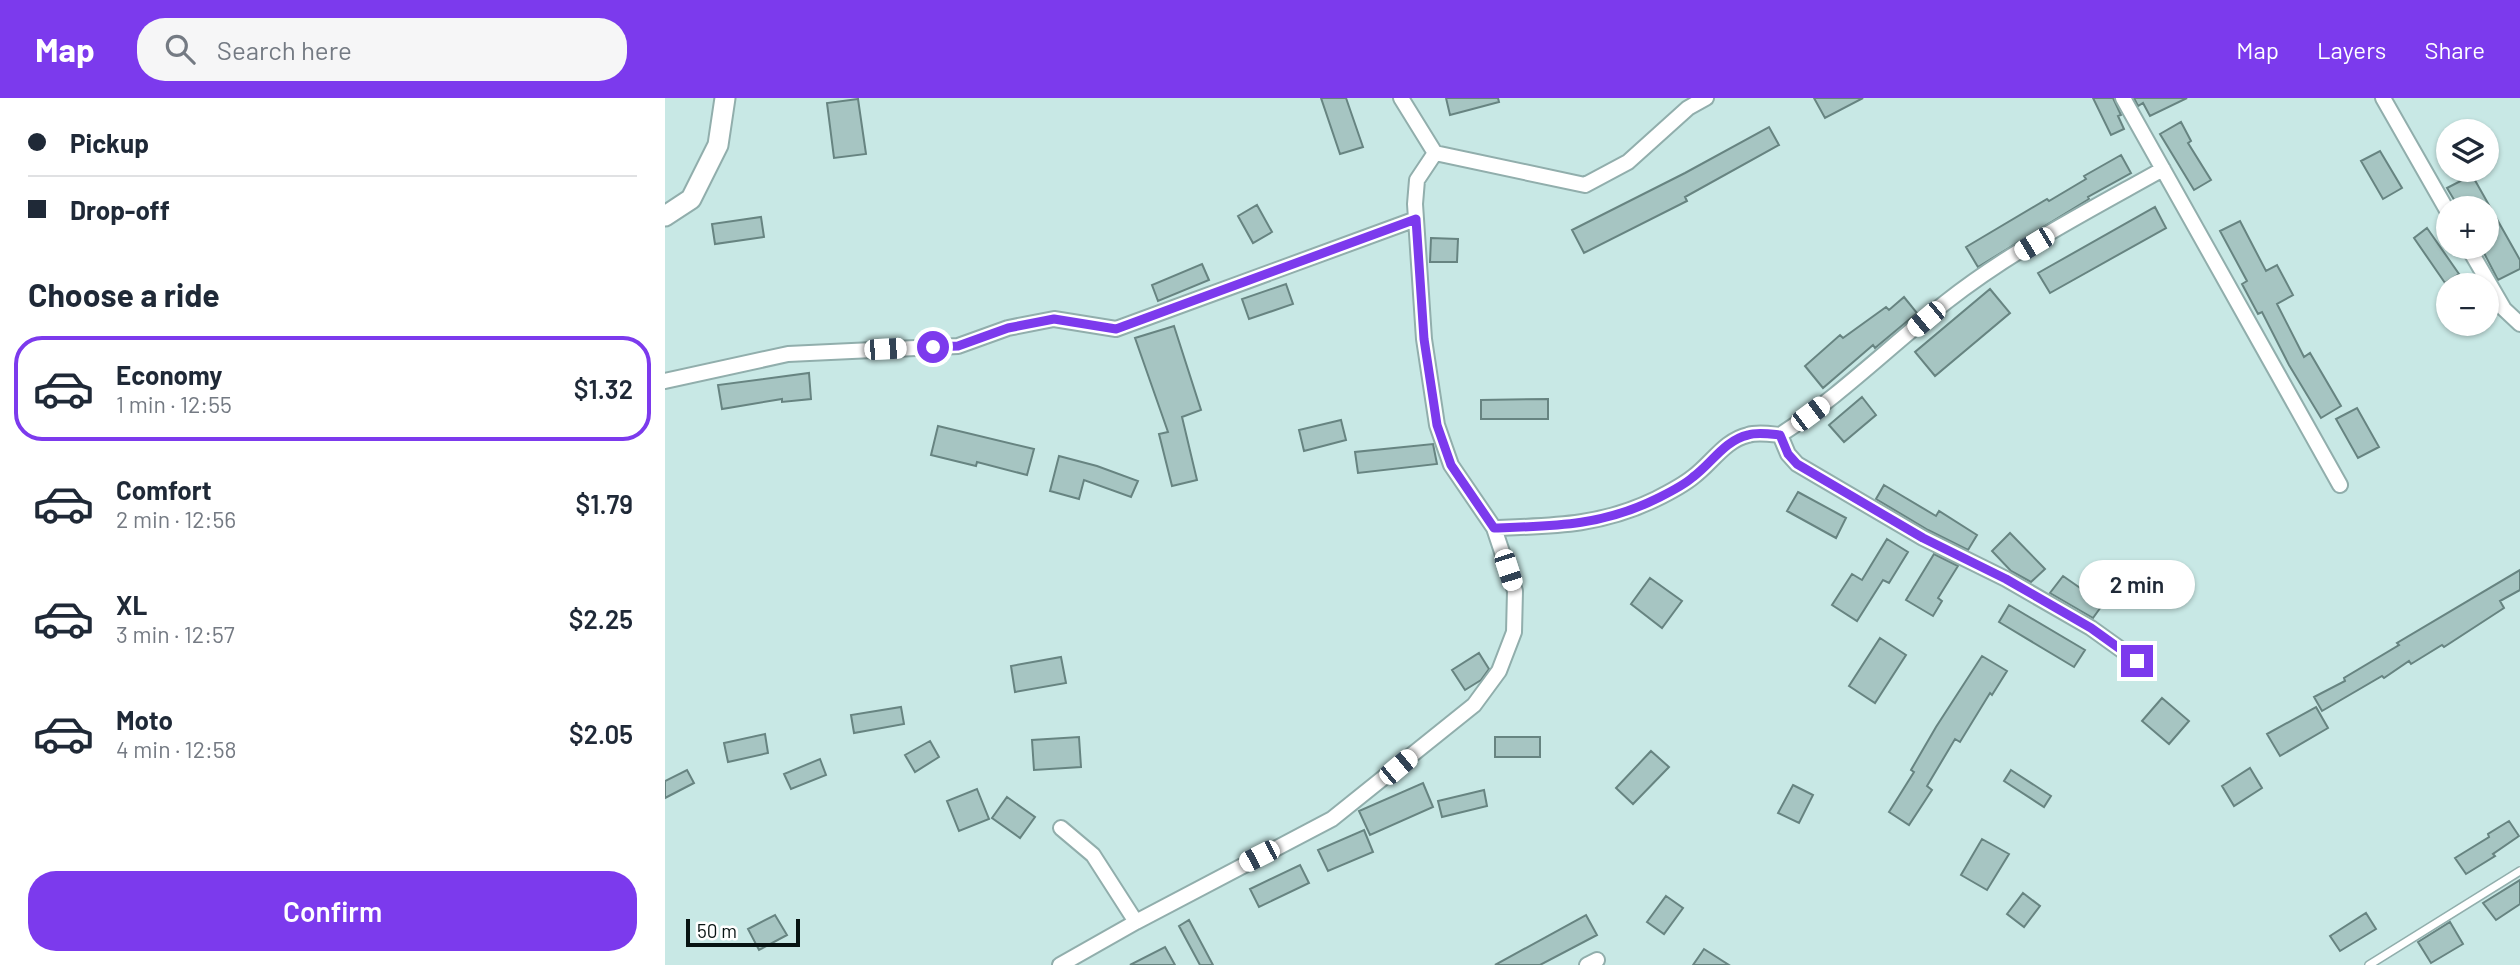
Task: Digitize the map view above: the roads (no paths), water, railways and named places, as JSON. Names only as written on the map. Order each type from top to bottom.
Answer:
[{"type":"main road","points":[[665,216],[691,199],[718,145],[725,98]]},
{"type":"street","points":[[1401,98],[1435,153],[1585,185],[1628,162],[1688,108],[1706,98]]},
{"type":"street","points":[[2123,98],[2340,485]]},
{"type":"street","points":[[2383,98],[2439,196]]},
{"type":"street","points":[[1060,965],[1332,819],[1474,705],[1499,671],[1514,632],[1515,591],[1494,528],[1451,465],[1437,425],[1424,339],[1416,219],[1417,180],[1435,153]]},
{"type":"street","points":[[1494,528],[1595,521],[1626,512],[1659,498],[1693,478],[1730,443],[1749,434],[1780,435],[1823,404],[1989,271],[2163,169]]},
{"type":"street","points":[[665,381],[787,354],[958,346],[1008,328],[1054,319],[1116,329],[1416,219]]},
{"type":"street","points":[[2475,259],[2504,309],[2520,324]]},
{"type":"street","points":[[1780,435],[1788,454],[1797,464],[1923,538],[2006,579],[2091,628],[2137,661]]},
{"type":"street","points":[[1061,828],[1093,855],[1136,922]]},
{"type":"lane","points":[[2369,965],[2520,871]]}]
